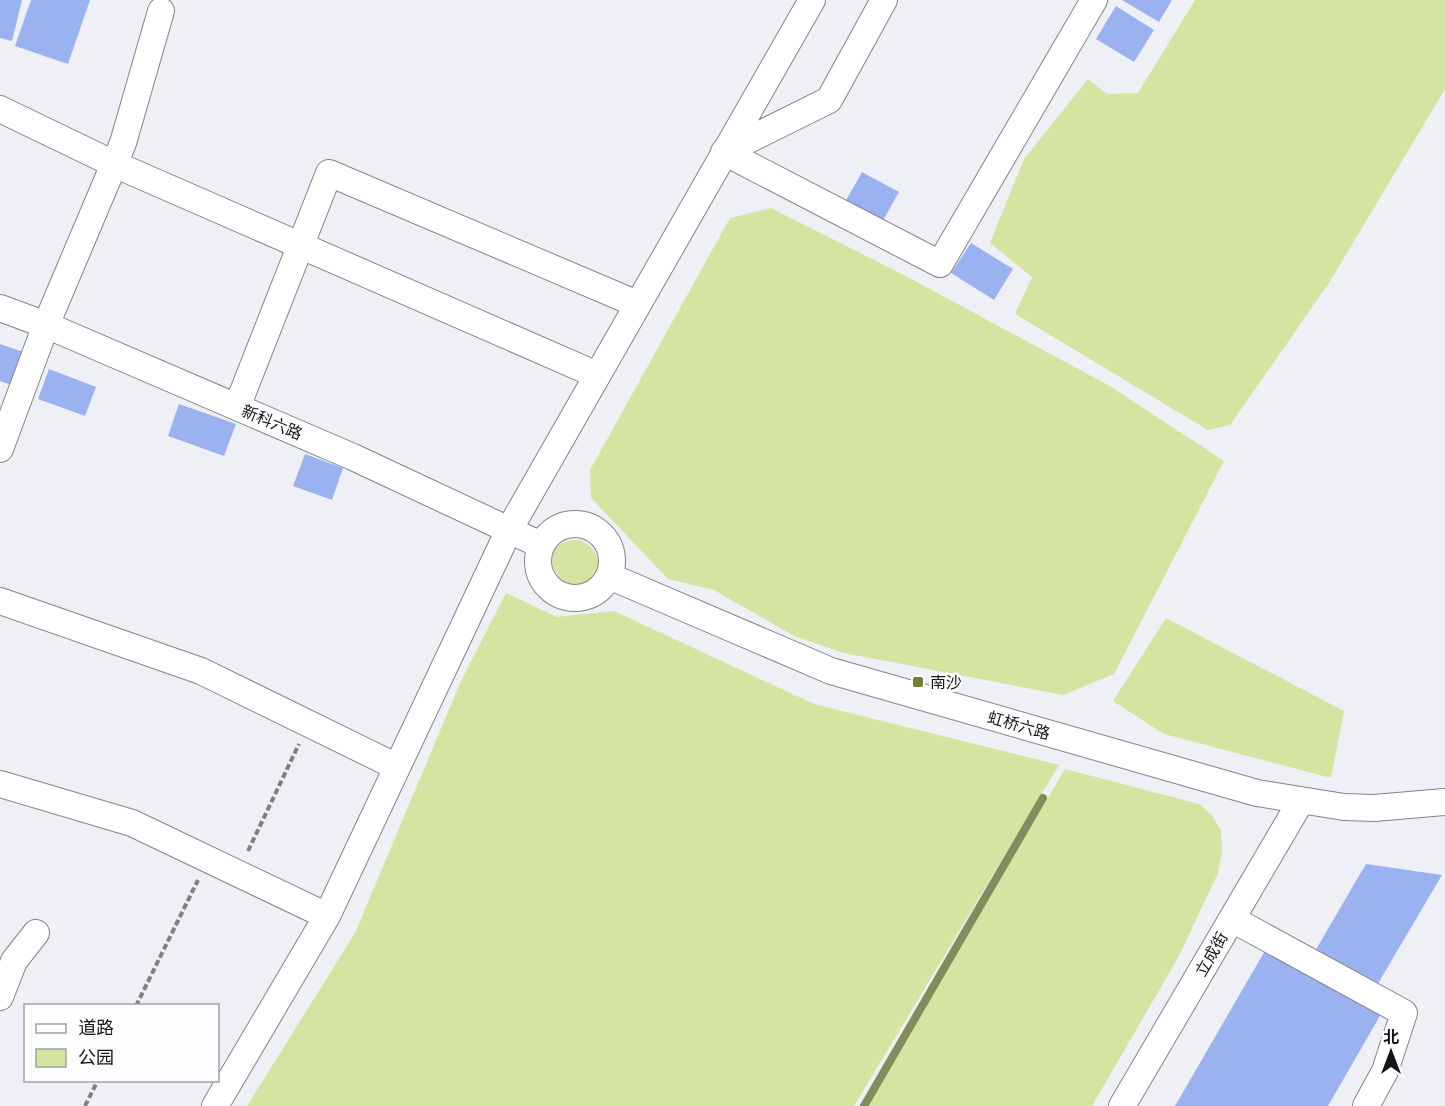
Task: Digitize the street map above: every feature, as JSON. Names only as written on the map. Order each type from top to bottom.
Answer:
[{"type":"street","points":[[216,1106],[327,916],[509,530],[812,0]]},
{"type":"street","points":[[724,152],[829,100],[884,0]]},
{"type":"street","points":[[724,152],[940,264],[1094,0]]},
{"type":"street","points":[[0,449],[46,325],[123,143],[161,11]]},
{"type":"street","points":[[0,109],[114,164],[597,375]]},
{"type":"street","points":[[237,407],[329,174],[637,304]]},
{"type":"street","name":"新科六路","points":[[0,308],[46,325],[353,457],[541,545]]},
{"type":"street","points":[[571,524],[584,525],[596,531],[611,551],[612,564],[609,576],[593,593],[582,597],[559,595],[549,588],[538,568],[541,545],[548,535],[571,524]]},
{"type":"street","name":"虹桥六路","points":[[609,576],[831,671],[1257,793],[1301,801],[1374,808],[1445,802]]},
{"type":"street","points":[[0,600],[201,671],[397,767]]},
{"type":"street","points":[[0,784],[132,823],[327,916]]},
{"type":"street","name":"立成街","points":[[1122,1106],[1301,801]]},
{"type":"street","points":[[1232,919],[1404,1013],[1385,1071],[1366,1106]]},
{"type":"street","points":[[0,997],[14,961],[36,933]]},
{"type":"path","points":[[237,873],[308,724]]},
{"type":"path","points":[[136,1004],[209,859]]},
{"type":"path","points":[[85,1106],[97,1082]]},
{"type":"green space","points":[[1195,0],[1445,0],[1445,89],[1329,283],[1230,425],[1208,430],[1015,314],[1032,277],[990,243],[1024,159],[1088,79],[1107,94],[1138,93]]},
{"type":"green space","points":[[771,208],[902,274],[1110,386],[1224,461],[1114,674],[1063,695],[844,653],[794,636],[714,590],[668,579],[591,498],[590,470],[730,218]]},
{"type":"green space","points":[[580,540],[590,546],[596,555],[598,577],[583,585],[570,585],[560,579],[554,570],[552,559],[556,549],[565,542]]},
{"type":"green space","points":[[506,593],[557,617],[614,611],[814,704],[1059,765],[854,1106],[247,1106],[355,933],[461,681]]},
{"type":"green space","points":[[1166,618],[1344,711],[1331,778],[1164,734],[1113,701]]},
{"type":"green space","points":[[1065,769],[1199,804],[1212,815],[1221,831],[1222,852],[1218,873],[1179,956],[1092,1106],[865,1106]]},
{"type":"building","points":[[0,0],[22,0],[12,41],[0,38]]},
{"type":"building","points":[[31,0],[90,0],[68,64],[15,46]]},
{"type":"building","points":[[1122,0],[1172,0],[1159,22]]},
{"type":"building","points":[[1116,6],[1154,30],[1134,62],[1096,39]]},
{"type":"building","points":[[862,172],[899,192],[881,224],[844,204]]},
{"type":"building","points":[[971,243],[1013,269],[994,300],[951,273]]},
{"type":"building","points":[[0,344],[26,353],[14,386],[0,381]]},
{"type":"building","points":[[49,369],[96,387],[85,416],[38,399]]},
{"type":"building","points":[[179,404],[236,424],[224,456],[168,436]]},
{"type":"building","points":[[305,454],[343,468],[332,500],[293,486]]},
{"type":"building","points":[[1366,864],[1442,875],[1376,987],[1315,951]]},
{"type":"building","points":[[1266,949],[1381,1014],[1328,1106],[1175,1106]]},
{"type":"waterway","points":[[864,1106],[1043,798]]},
{"type":"place","name":"南沙","points":[[918,682]]}]
